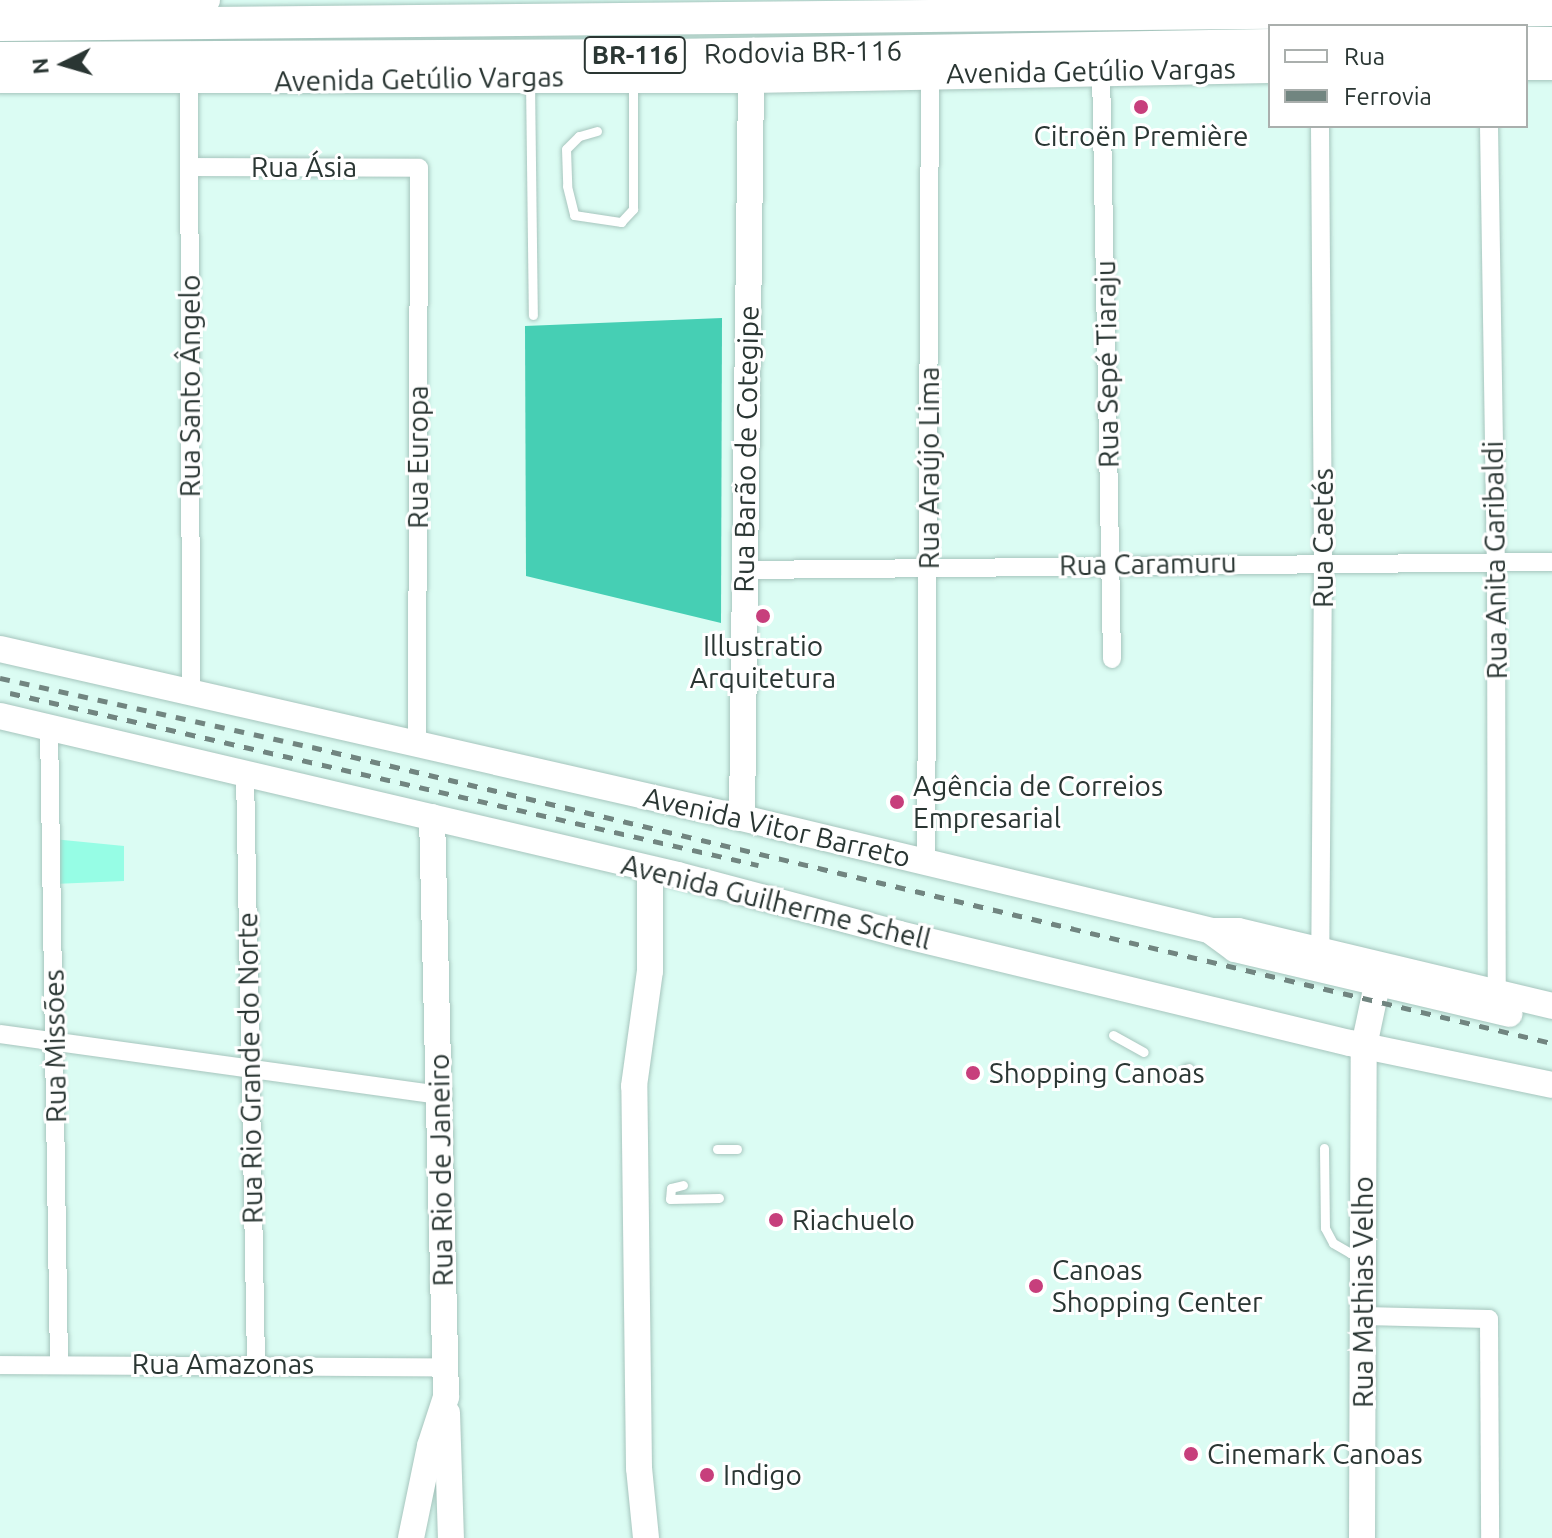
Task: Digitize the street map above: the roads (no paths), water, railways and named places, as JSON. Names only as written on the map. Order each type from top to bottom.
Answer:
[{"type":"highway","name":"BR-116","points":[[548,0],[667,19]]},
{"type":"highway","name":"Rodovia BR-116","points":[[0,25],[1552,10]]},
{"type":"highway","points":[[1528,43],[1552,43]]},
{"type":"highway","name":"Rodovia BR-116","points":[[0,58],[670,55],[1268,45]]},
{"type":"highway","name":"BR-116","points":[[535,78],[670,55]]},
{"type":"main road","points":[[0,1],[206,0]]},
{"type":"main road","points":[[1528,66],[1552,66]]},
{"type":"main road","name":"Avenida Getúlio Vargas","points":[[0,79],[751,79],[1268,69]]},
{"type":"main road","name":"Rua Barão de Cotegipe","points":[[742,818],[751,79]]},
{"type":"main road","name":"Avenida Vitor Barreto","points":[[0,649],[742,818],[1211,931],[1238,931],[1320,949],[1552,1006]]},
{"type":"main road","name":"Avenida Guilherme Schell","points":[[0,716],[650,869],[899,934],[1357,1044],[1552,1085]]},
{"type":"main road","name":"Rua Rio de Janeiro","points":[[414,1528],[430,1446],[446,1397],[432,817]]},
{"type":"main road","points":[[646,1538],[639,1468],[634,1086],[650,971],[650,869]]},
{"type":"main road","points":[[1211,931],[1235,949],[1370,983],[1552,1023]]},
{"type":"main road","name":"Rua Mathias Velho","points":[[1362,1538],[1363,1254],[1357,1044],[1370,983]]},
{"type":"main road","points":[[446,1397],[451,1538]]},
{"type":"main road","name":"Rua Rio de Janeiro","points":[[414,1528],[434,1492],[450,1493]]},
{"type":"street","name":"Rua Sepé Tiaraju","points":[[1101,70],[1112,659]]},
{"type":"street","name":"Rua Araújo Lima","points":[[926,862],[930,74]]},
{"type":"street","name":"Rua Santo Ângelo","points":[[189,81],[191,691]]},
{"type":"street","name":"Rua Caetés","points":[[1320,128],[1323,562],[1320,949]]},
{"type":"street","name":"Rua Anita Garibaldi","points":[[1489,128],[1496,560],[1497,993]]},
{"type":"street","name":"Rua Ásia","points":[[189,167],[419,168]]},
{"type":"street","name":"Rua Europa","points":[[417,745],[419,168]]},
{"type":"street","name":"Rua Caramuru","points":[[745,570],[1496,560],[1552,562]]},
{"type":"street","name":"Rua Missões","points":[[49,727],[59,1364]]},
{"type":"street","name":"Rua Rio Grande do Norte","points":[[245,773],[256,1363]]},
{"type":"street","points":[[0,1034],[440,1095]]},
{"type":"street","points":[[1363,1316],[1489,1319],[1490,1538]]},
{"type":"street","name":"Rua Amazonas","points":[[0,1365],[256,1363],[445,1367]]},
{"type":"lane","points":[[533,315],[535,78]]},
{"type":"lane","points":[[597,131],[579,136],[566,149],[567,186],[574,215],[621,222],[633,209],[633,78]]},
{"type":"lane","points":[[1113,1035],[1144,1052]]},
{"type":"lane","points":[[1324,1148],[1325,1228],[1333,1243],[1350,1253],[1363,1254]]},
{"type":"lane","points":[[717,1149],[737,1149]]},
{"type":"lane","points":[[683,1185],[671,1188],[670,1199],[719,1198]]},
{"type":"railway","points":[[0,678],[312,747],[1552,1043]]},
{"type":"railway","points":[[10,693],[758,865]]},
{"type":"place","name":"Citroën Première","points":[[1141,107]]},
{"type":"place","name":"Illustratio Arquitetura","points":[[763,616]]},
{"type":"place","name":"Agência de Correios Empresarial","points":[[897,802]]},
{"type":"place","name":"Shopping Canoas","points":[[973,1073]]},
{"type":"place","name":"Riachuelo","points":[[776,1220]]},
{"type":"place","name":"Canoas Shopping Center","points":[[1036,1286]]},
{"type":"place","name":"Cinemark Canoas","points":[[1191,1454]]},
{"type":"place","name":"Indigo","points":[[707,1475]]}]
